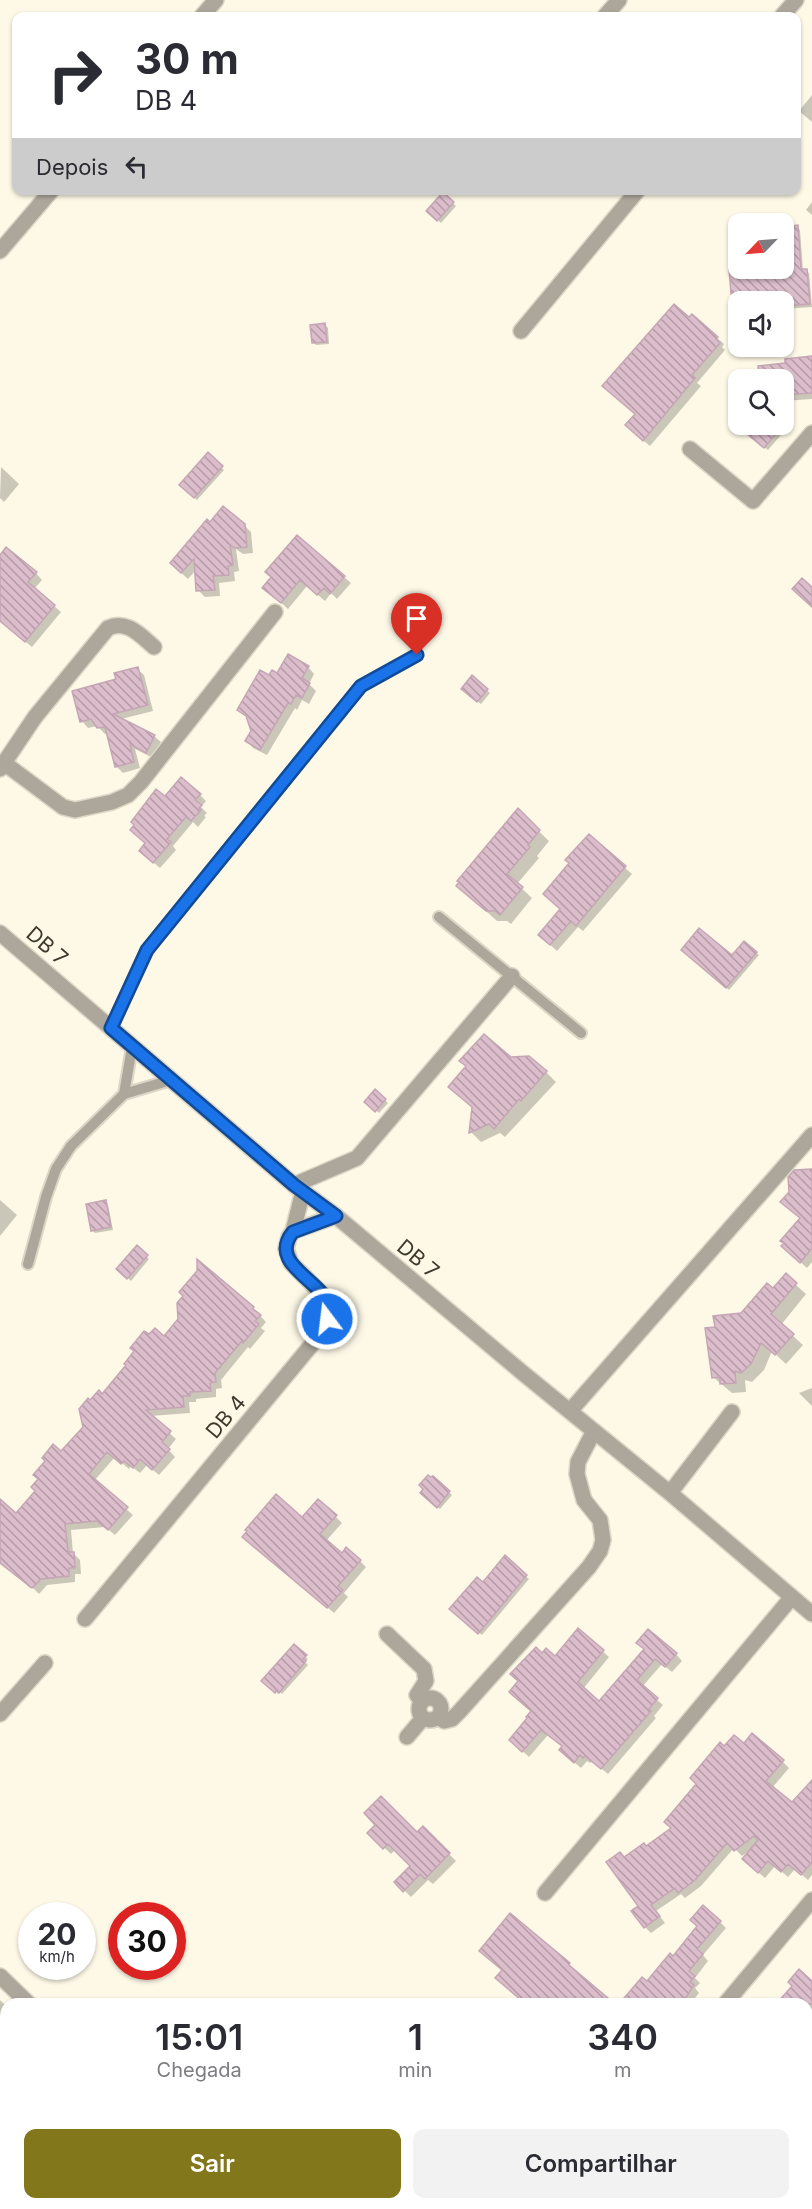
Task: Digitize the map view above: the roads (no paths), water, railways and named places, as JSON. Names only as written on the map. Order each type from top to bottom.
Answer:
[{"type":"street","points":[[206,12],[216,0]]},
{"type":"street","points":[[608,12],[619,0]]},
{"type":"street","points":[[786,12],[796,0]]},
{"type":"street","points":[[0,251],[48,195]]},
{"type":"street","points":[[521,331],[634,195]]},
{"type":"street","points":[[690,449],[753,501],[812,433]]},
{"type":"street","points":[[154,647],[129,627],[117,625],[108,628],[35,717],[2,766],[63,807],[75,810],[112,802],[128,795],[274,612]]},
{"type":"street","name":"DB 7","points":[[0,933],[298,1188],[336,1216],[812,1614]]},
{"type":"street","points":[[298,1188],[357,1158],[512,976]]},
{"type":"street","points":[[570,1411],[812,1135]]},
{"type":"street","name":"DB 4","points":[[85,1619],[323,1331],[329,1307],[325,1297],[291,1263],[286,1249],[293,1232],[298,1188]]},
{"type":"street","points":[[293,1232],[336,1216]]},
{"type":"street","points":[[670,1493],[732,1412]]},
{"type":"street","points":[[439,1716],[444,1720],[452,1719],[459,1712],[589,1567],[600,1551],[603,1539],[600,1520],[584,1500],[577,1474],[578,1462],[594,1431]]},
{"type":"street","points":[[545,1893],[792,1597]]},
{"type":"street","points":[[387,1634],[424,1670],[426,1681],[417,1695],[422,1701]]},
{"type":"street","points":[[0,1713],[45,1663]]},
{"type":"street","points":[[428,1698],[438,1701],[441,1707],[439,1716],[432,1721],[423,1718],[418,1711],[422,1701],[428,1698]]},
{"type":"street","points":[[407,1737],[423,1718]]},
{"type":"street","points":[[730,1998],[812,1900]]},
{"type":"street","points":[[0,1977],[23,1998]]},
{"type":"lane","points":[[111,1028],[147,950],[361,686],[417,655]]},
{"type":"lane","points":[[439,917],[581,1033]]},
{"type":"lane","points":[[124,1094],[132,1047]]},
{"type":"lane","points":[[28,1264],[56,1169],[72,1146],[124,1094],[171,1080]]}]
